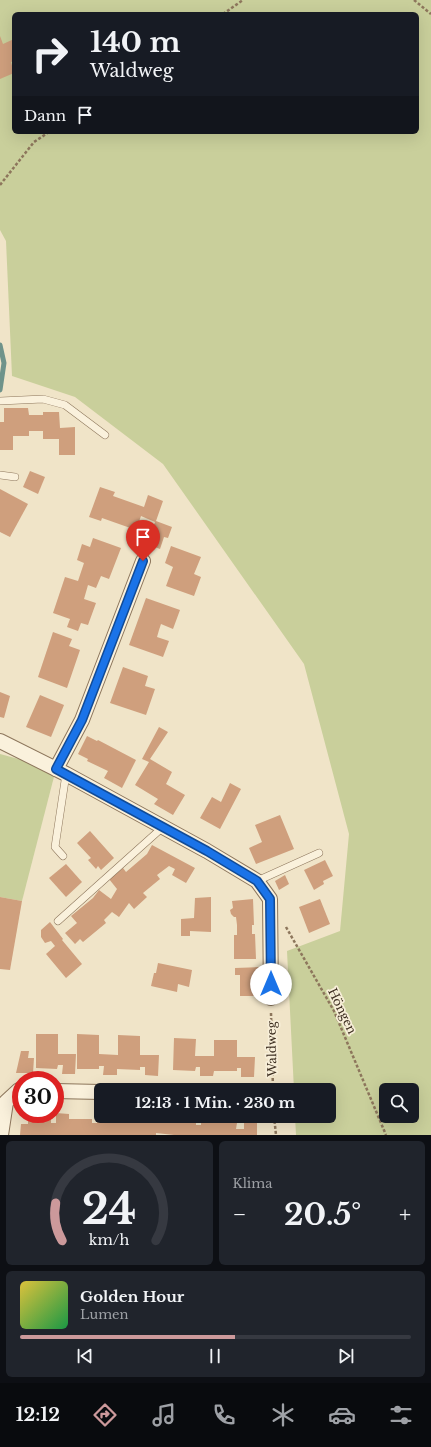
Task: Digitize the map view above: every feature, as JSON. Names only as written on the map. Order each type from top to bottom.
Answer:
[{"type":"street","points":[[61,772],[143,561]]},
{"type":"street","points":[[0,741],[163,827],[257,881],[270,899],[271,998]]},
{"type":"street","points":[[64,1091],[94,1092]]},
{"type":"street","points":[[1,1135],[6,1102],[12,1096]]},
{"type":"lane","points":[[0,401],[43,399],[65,405],[105,435]]},
{"type":"lane","points":[[0,475],[15,477]]},
{"type":"lane","points":[[61,772],[55,847],[63,856]]},
{"type":"lane","points":[[58,921],[163,827]]},
{"type":"lane","points":[[257,881],[319,854]]},
{"type":"path","points":[[226,12],[243,0]]},
{"type":"path","points":[[414,0],[431,14]]},
{"type":"path","points":[[0,184],[34,142],[46,134]]},
{"type":"path","name":"Höngen","points":[[285,926],[334,1011],[386,1135]]},
{"type":"path","name":"Waldweg","points":[[271,998],[273,1083]]},
{"type":"path","points":[[275,1123],[276,1135]]},
{"type":"green space","points":[[0,0],[431,0],[431,1135],[296,1135],[295,1123],[336,1123],[336,1083],[294,1083],[287,951],[340,931],[349,834],[304,664],[163,464],[75,397],[12,376],[6,241],[0,230]]},
{"type":"green space","points":[[0,754],[56,769],[22,901],[0,897]]},
{"type":"building","points":[[0,36],[3,44],[12,40],[12,74],[0,79]]},
{"type":"building","points":[[4,408],[28,408],[29,415],[43,415],[43,412],[59,412],[60,428],[75,427],[75,455],[59,455],[59,439],[43,439],[43,431],[29,431],[29,436],[13,436],[13,450],[0,450],[0,422],[4,422]]},
{"type":"building","points":[[30,471],[45,477],[38,494],[23,487]]},
{"type":"building","points":[[100,487],[115,492],[113,496],[144,507],[148,495],[163,501],[156,521],[172,527],[168,538],[164,537],[160,549],[147,544],[155,522],[141,516],[136,530],[102,518],[101,521],[89,517]]},
{"type":"building","points":[[0,489],[28,504],[10,537],[0,532]]},
{"type":"building","points":[[93,538],[121,548],[109,579],[101,576],[96,588],[88,585],[84,599],[96,603],[88,625],[81,623],[78,631],[67,627],[70,619],[53,613],[65,577],[78,581],[84,563],[77,560],[82,544],[90,547]]},
{"type":"building","points":[[171,546],[201,557],[194,574],[201,577],[194,596],[166,586],[173,567],[165,563]]},
{"type":"building","points":[[146,598],[180,610],[173,629],[161,624],[157,637],[169,641],[163,657],[129,645]]},
{"type":"building","points":[[53,632],[72,639],[69,646],[80,650],[67,688],[38,677]]},
{"type":"building","points":[[123,667],[148,676],[145,686],[155,689],[146,715],[110,703]]},
{"type":"building","points":[[0,692],[10,696],[4,718],[0,717]]},
{"type":"building","points":[[40,695],[64,705],[51,737],[26,727]]},
{"type":"building","points":[[159,727],[168,732],[150,759],[172,772],[166,784],[185,795],[173,815],[154,804],[158,799],[135,785],[149,762],[142,759]]},
{"type":"building","points":[[87,736],[97,741],[98,740],[136,760],[122,788],[104,778],[108,771],[87,761],[88,759],[78,754]]},
{"type":"building","points":[[230,783],[241,789],[220,829],[200,818],[212,797],[221,802]]},
{"type":"building","points":[[280,815],[294,849],[256,864],[249,848],[262,842],[255,825]]},
{"type":"building","points":[[90,831],[114,858],[101,870],[98,866],[96,869],[88,860],[91,858],[77,843]]},
{"type":"building","points":[[152,845],[195,868],[186,883],[172,875],[175,869],[169,866],[157,875],[160,879],[143,893],[147,897],[134,909],[129,903],[119,917],[112,912],[104,920],[106,923],[83,942],[80,939],[75,944],[65,933],[77,923],[71,916],[93,898],[99,890],[111,899],[117,889],[109,879],[123,868],[126,872],[147,854]]},
{"type":"building","points":[[325,860],[333,876],[323,881],[324,884],[314,890],[304,870]]},
{"type":"building","points":[[66,864],[82,882],[66,897],[49,878]]},
{"type":"building","points":[[285,875],[289,884],[279,890],[275,881]]},
{"type":"building","points":[[0,897],[22,901],[10,970],[0,969]]},
{"type":"building","points":[[211,897],[211,932],[190,931],[190,936],[181,936],[181,919],[194,918],[195,898]]},
{"type":"building","points":[[253,899],[254,925],[252,925],[252,934],[255,934],[256,959],[234,959],[234,935],[237,935],[237,925],[236,917],[231,914],[230,910],[233,908],[232,901]]},
{"type":"building","points":[[320,899],[330,924],[309,933],[299,907]]},
{"type":"building","points":[[50,922],[63,939],[62,940],[82,964],[66,978],[46,954],[55,946],[51,941],[45,943],[41,937],[41,930]]},
{"type":"building","points":[[158,963],[192,970],[189,987],[178,984],[177,992],[151,986]]},
{"type":"building","points":[[259,967],[259,996],[240,996],[240,975],[235,975],[235,968]]},
{"type":"building","points":[[36,1034],[58,1034],[58,1054],[76,1054],[75,1074],[64,1074],[64,1071],[62,1071],[63,1065],[58,1065],[57,1069],[36,1068]]},
{"type":"building","points":[[77,1034],[99,1035],[99,1054],[118,1055],[118,1035],[140,1036],[140,1055],[159,1055],[158,1076],[145,1075],[145,1067],[140,1067],[140,1070],[117,1069],[117,1075],[103,1075],[104,1066],[99,1066],[99,1069],[77,1069]]},
{"type":"building","points":[[174,1038],[196,1039],[195,1056],[214,1056],[214,1040],[237,1040],[237,1057],[255,1057],[254,1077],[241,1077],[241,1068],[237,1068],[237,1071],[214,1071],[213,1076],[200,1076],[200,1067],[196,1067],[195,1071],[173,1070]]},
{"type":"building","points":[[21,1051],[29,1051],[28,1058],[34,1058],[33,1071],[16,1071]]},
{"type":"building","points":[[64,1114],[69,1114],[69,1119],[92,1119],[92,1123],[196,1123],[196,1125],[201,1125],[201,1123],[237,1123],[236,1129],[244,1129],[244,1123],[257,1123],[257,1135],[174,1135],[156,1133],[156,1135],[20,1135],[21,1124],[64,1123]]},
{"type":"waterway","points":[[0,345],[4,363],[0,390]]},
{"type":"route","points":[[143,561],[82,720],[56,769],[207,851],[257,881],[270,899],[271,984]]}]
